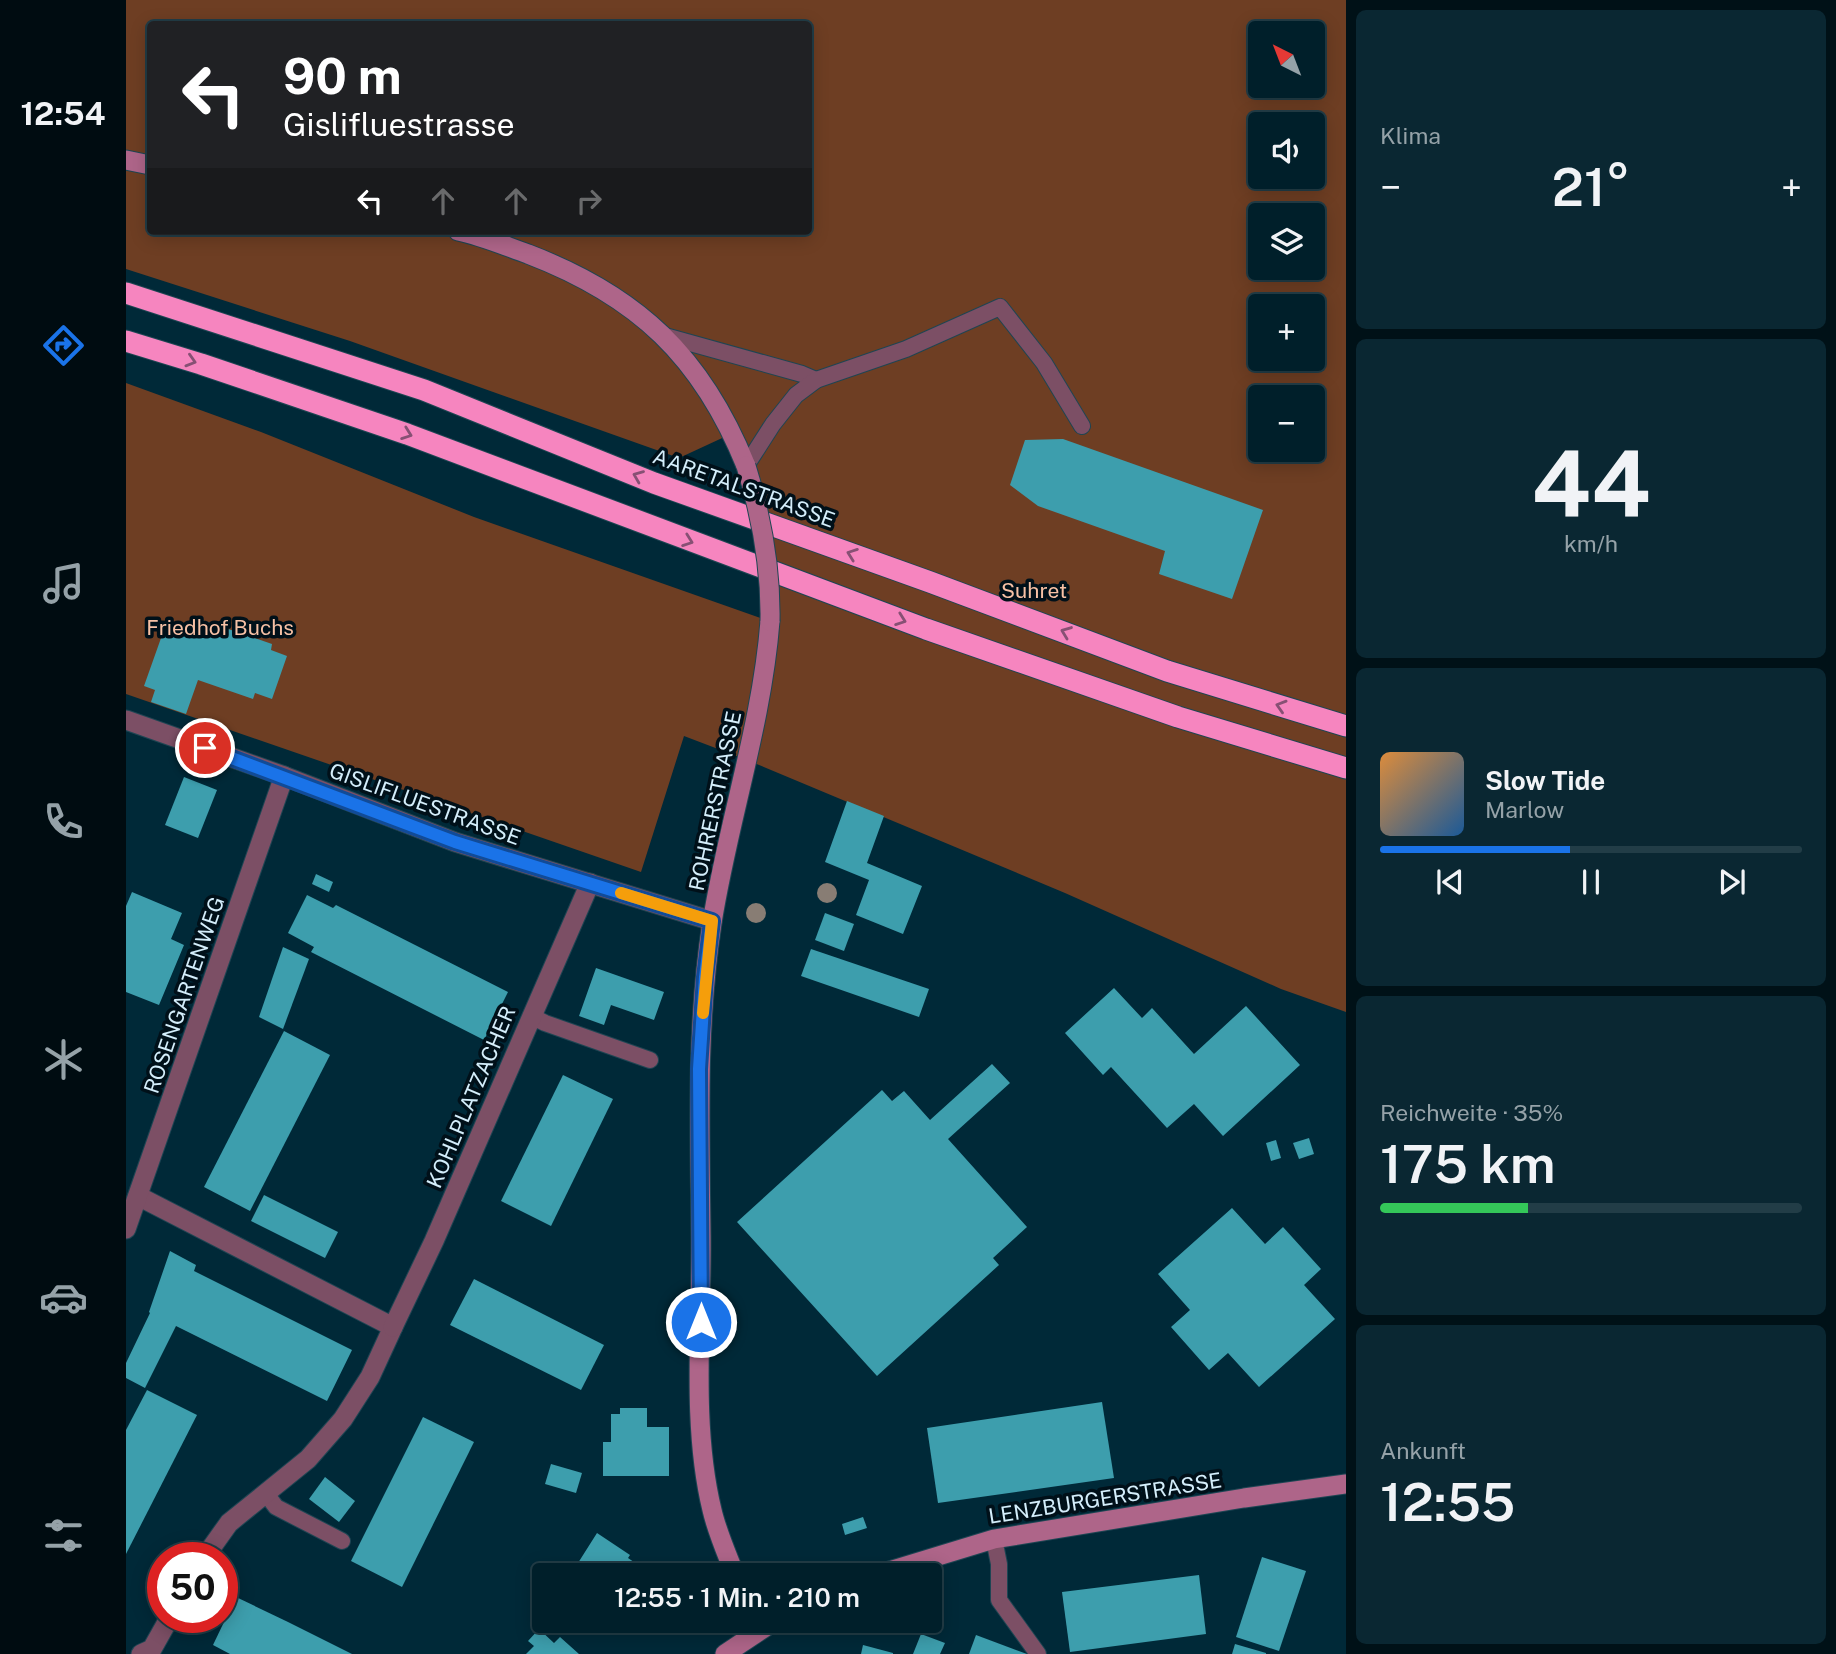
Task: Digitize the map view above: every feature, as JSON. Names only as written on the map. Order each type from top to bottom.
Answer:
[{"type":"highway","name":"AARETALSTRASSE","points":[[126,293],[424,390],[654,483],[1167,671],[1346,726]]},
{"type":"highway","points":[[126,341],[407,434],[656,529],[1178,717],[1346,768]]},
{"type":"main road","points":[[126,160],[147,164]]},
{"type":"main road","name":"ROHRERSTRASSE","points":[[474,235],[563,267],[607,291],[665,336],[690,364],[733,433],[746,466],[765,534],[769,559],[770,621],[767,655],[755,724],[712,921],[699,1069],[700,1433],[712,1510],[731,1563]]},
{"type":"main road","name":"LENZBURGERSTRASSE","points":[[915,1563],[994,1539],[1244,1498],[1346,1485]]},
{"type":"main road","points":[[725,1654],[754,1633]]},
{"type":"street","name":"GISLIFLUESTRASSE","points":[[126,720],[284,776],[455,842],[712,921]]},
{"type":"street","name":"ROSENGARTENWEG","points":[[126,1229],[284,776]]},
{"type":"street","name":"KOHLPLATZACHER","points":[[215,1542],[229,1523],[308,1459],[343,1419],[370,1377],[434,1241],[590,883]]},
{"type":"street","points":[[138,1196],[393,1327]]},
{"type":"street","points":[[141,1654],[152,1649],[161,1633]]},
{"type":"lane","points":[[746,466],[773,424],[796,396],[816,380],[906,349],[1000,306],[1044,363],[1082,426]]},
{"type":"lane","points":[[665,336],[816,380]]},
{"type":"lane","points":[[531,1016],[650,1060]]},
{"type":"lane","points":[[267,1494],[276,1507],[341,1541]]},
{"type":"lane","points":[[994,1539],[999,1564],[999,1600],[1038,1654]]},
{"type":"green space","name":"Suhret","points":[[126,0],[1346,0],[1346,1012],[1281,989],[1065,893],[684,736],[641,872],[126,694],[126,383],[261,432],[474,517],[769,621],[757,499],[733,433],[679,458],[350,341],[126,269]]},
{"type":"building","points":[[1063,439],[1263,510],[1232,599],[1159,574],[1165,551],[1038,506],[1010,485],[1025,440]]},
{"type":"building","points":[[196,618],[272,644],[271,650],[287,656],[272,699],[255,693],[253,699],[198,680],[186,714],[151,702],[155,690],[144,686],[166,624],[191,633]]},
{"type":"building","points":[[184,777],[217,790],[198,838],[165,825]]},
{"type":"building","points":[[847,801],[884,816],[867,863],[922,886],[903,934],[856,915],[869,880],[825,862]]},
{"type":"building","points":[[316,874],[333,882],[329,892],[312,884]]},
{"type":"building","points":[[132,892],[182,913],[171,939],[184,945],[159,1005],[126,992],[126,906]]},
{"type":"building","points":[[307,895],[333,908],[336,905],[508,992],[484,1040],[311,952],[314,947],[288,933]]},
{"type":"building","points":[[825,913],[854,924],[844,951],[815,940]]},
{"type":"building","points":[[283,947],[309,959],[283,1029],[259,1017]]},
{"type":"building","points":[[811,949],[929,989],[919,1017],[801,976]]},
{"type":"building","points":[[596,968],[664,992],[654,1020],[611,1005],[604,1025],[579,1016]]},
{"type":"building","points":[[1114,988],[1142,1018],[1152,1008],[1194,1054],[1246,1006],[1300,1065],[1223,1136],[1194,1104],[1167,1128],[1111,1067],[1103,1075],[1065,1033]]},
{"type":"building","points":[[284,1031],[330,1055],[250,1211],[204,1187]]},
{"type":"building","points":[[992,1064],[1010,1083],[948,1139],[1027,1227],[993,1258],[999,1265],[877,1376],[737,1222],[882,1090],[892,1101],[904,1091],[930,1120]]},
{"type":"building","points":[[563,1075],[613,1099],[551,1226],[501,1201]]},
{"type":"building","points":[[1309,1138],[1314,1154],[1299,1159],[1293,1143]]},
{"type":"building","points":[[1276,1140],[1281,1158],[1271,1161],[1266,1143]]},
{"type":"building","points":[[264,1195],[338,1232],[325,1258],[251,1221]]},
{"type":"building","points":[[1232,1208],[1265,1244],[1283,1227],[1321,1269],[1304,1285],[1335,1319],[1259,1387],[1228,1353],[1209,1370],[1171,1327],[1190,1310],[1158,1274]]},
{"type":"building","points":[[170,1251],[196,1265],[194,1271],[352,1350],[327,1401],[176,1326],[145,1388],[126,1378],[126,1363],[150,1313]]},
{"type":"building","points":[[474,1279],[604,1345],[581,1390],[450,1325]]},
{"type":"building","points":[[147,1390],[197,1415],[126,1554],[126,1430]]},
{"type":"building","points":[[1102,1402],[1114,1478],[938,1503],[927,1428]]},
{"type":"building","points":[[620,1408],[647,1408],[647,1427],[669,1427],[669,1476],[603,1476],[603,1442],[611,1442],[611,1414],[620,1414]]},
{"type":"building","points":[[423,1417],[474,1442],[402,1587],[351,1561]]},
{"type":"building","points":[[551,1464],[582,1473],[576,1493],[545,1484]]},
{"type":"building","points":[[325,1477],[355,1501],[339,1522],[309,1499]]},
{"type":"building","points":[[863,1517],[867,1528],[845,1535],[842,1524]]},
{"type":"building","points":[[597,1533],[630,1555],[628,1558],[635,1563],[578,1563]]},
{"type":"building","points":[[1262,1557],[1306,1571],[1279,1651],[1236,1637]]},
{"type":"building","points":[[1199,1575],[1206,1634],[1070,1652],[1062,1592]]},
{"type":"building","points":[[238,1598],[352,1654],[230,1654],[213,1645],[219,1633],[238,1633]]},
{"type":"building","points":[[535,1633],[543,1633],[554,1643],[560,1637],[579,1654],[526,1654],[534,1646],[528,1641]]},
{"type":"building","points":[[921,1634],[945,1643],[940,1654],[913,1654]]},
{"type":"building","points":[[976,1635],[1027,1654],[969,1654]]},
{"type":"building","points":[[1235,1644],[1266,1653],[1266,1654],[1232,1654]]},
{"type":"building","points":[[863,1645],[893,1653],[893,1654],[861,1654]]},
{"type":"slow traffic","points":[[621,893],[712,921],[703,1013]]},
{"type":"route","points":[[205,748],[455,842],[712,921],[699,1069],[701,1322]]},
{"type":"park label","name":"Friedhof Buchs","points":[[220,627]]}]
